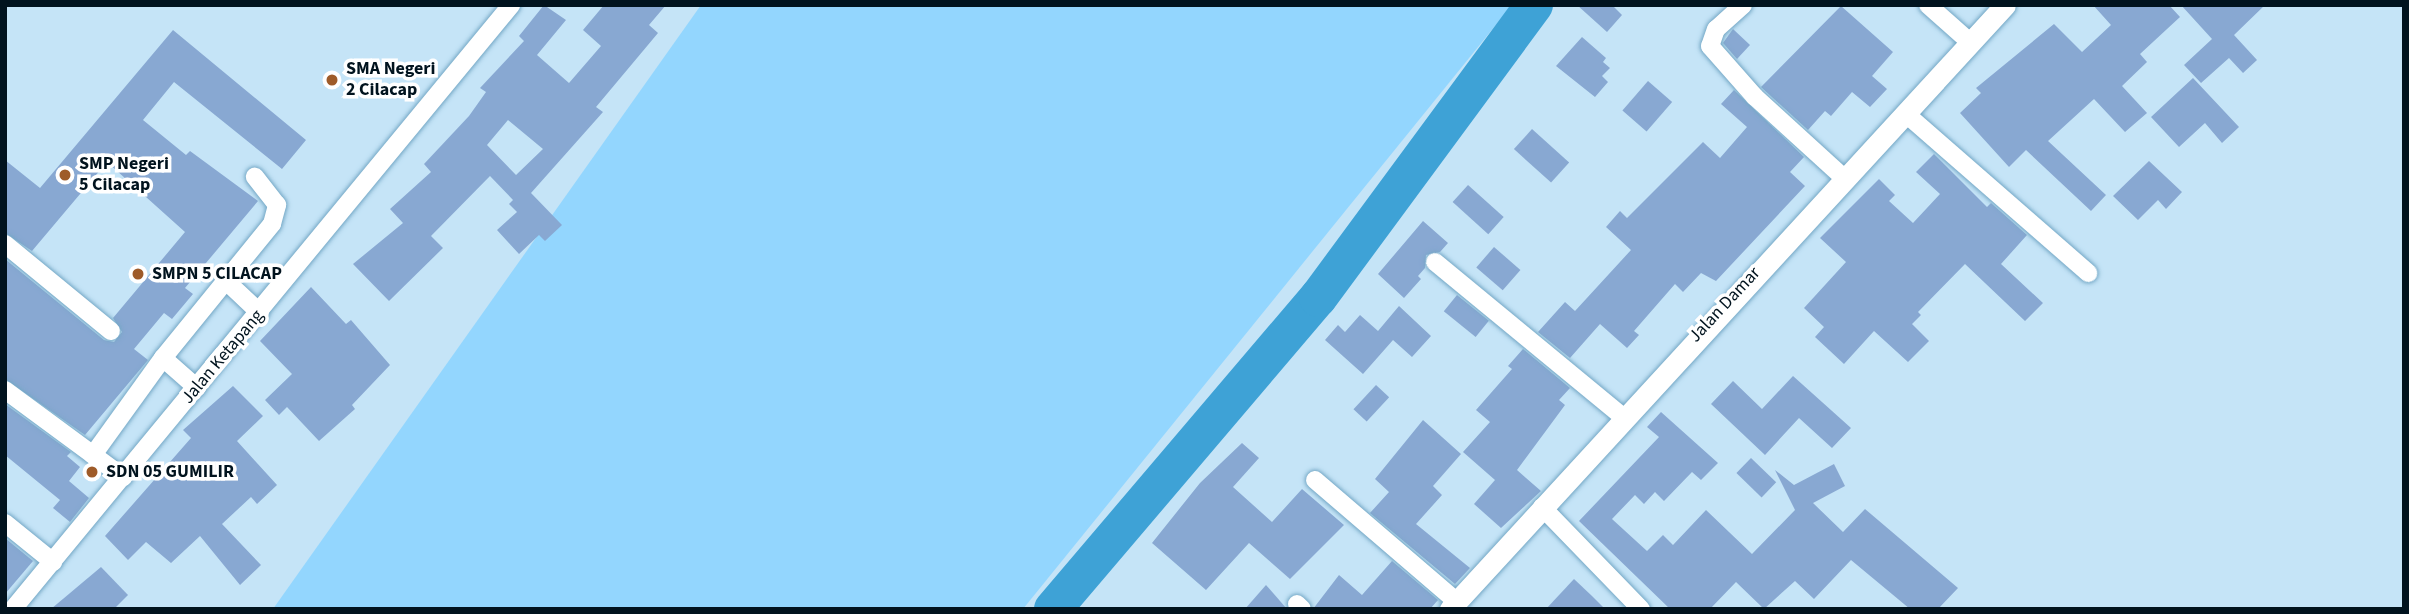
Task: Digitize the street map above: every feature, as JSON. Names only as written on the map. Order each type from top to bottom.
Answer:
[{"type":"street","name":"Jalan Ketapang","points":[[13,609],[260,313],[511,5]]},
{"type":"street","points":[[1743,5],[1716,29],[1710,46],[1755,97],[1844,178]]},
{"type":"street","points":[[1928,5],[1971,43]]},
{"type":"street","name":"Jalan Damar","points":[[1453,605],[1623,417],[2005,5]]},
{"type":"street","points":[[1906,114],[2088,274]]},
{"type":"street","points":[[93,455],[163,358],[276,215],[274,198],[255,177]]},
{"type":"street","points":[[5,244],[111,331]]},
{"type":"street","points":[[1435,262],[1623,417]]},
{"type":"street","points":[[225,281],[260,313]]},
{"type":"street","points":[[163,358],[197,388]]},
{"type":"street","points":[[5,390],[122,477]]},
{"type":"street","points":[[1315,480],[1453,605]]},
{"type":"street","points":[[1542,507],[1641,609]]},
{"type":"street","points":[[5,523],[53,562]]},
{"type":"shaded area","points":[[701,5],[1512,5],[1023,609],[273,609]]},
{"type":"building","points":[[544,5],[566,20],[537,55],[569,83],[601,46],[583,30],[604,5],[666,5],[649,25],[658,33],[596,107],[603,112],[531,193],[562,225],[545,241],[539,235],[519,254],[497,230],[517,212],[509,204],[513,200],[490,176],[431,236],[443,248],[389,301],[353,264],[403,223],[390,209],[431,172],[424,164],[469,116],[486,92],[480,88],[524,41],[519,36]],"holes":[[[508,120],[543,149],[516,175],[487,145]]]},
{"type":"building","points":[[1577,5],[1612,5],[1622,15],[1607,32]]},
{"type":"building","points":[[2093,5],[2169,5],[2180,17],[2140,54],[2147,62],[2122,86],[2147,113],[2125,132],[2094,99],[2048,141],[2106,195],[2091,211],[2026,150],[2009,167],[1960,113],[1981,93],[1976,88],[2054,24],[2082,52],[2111,25]]},
{"type":"building","points":[[2181,5],[2265,5],[2234,35],[2257,60],[2243,73],[2229,58],[2201,83],[2184,65],[2212,39]]},
{"type":"building","points":[[1841,6],[1893,52],[1872,76],[1887,89],[1870,107],[1852,92],[1831,116],[1825,111],[1808,130],[1761,87]]},
{"type":"building","points":[[1733,29],[1750,45],[1737,59],[1723,43]]},
{"type":"building","points":[[173,30],[306,140],[282,169],[174,82],[143,120],[186,155],[190,151],[258,201],[185,288],[193,294],[172,319],[164,313],[134,349],[148,360],[85,435],[5,379],[5,259],[104,340],[114,342],[122,332],[113,318],[185,232],[107,162],[32,251],[5,233],[5,160],[40,188]]},
{"type":"building","points":[[1582,37],[1606,58],[1603,62],[1610,68],[1602,76],[1608,82],[1595,97],[1556,66]]},
{"type":"building","points":[[2193,78],[2239,127],[2222,143],[2205,123],[2179,147],[2151,117]]},
{"type":"building","points":[[1648,81],[1672,102],[1647,131],[1622,110]]},
{"type":"building","points":[[1734,90],[1804,157],[1790,172],[1805,186],[1716,281],[1701,273],[1683,292],[1675,284],[1634,331],[1639,335],[1627,348],[1600,324],[1570,358],[1538,332],[1565,302],[1575,311],[1631,250],[1606,227],[1620,211],[1627,218],[1703,142],[1720,158],[1747,127],[1721,104]]},
{"type":"building","points":[[1532,129],[1569,162],[1551,183],[1514,149]]},
{"type":"building","points":[[1934,154],[1987,207],[1991,203],[2027,235],[2001,264],[2043,303],[2025,321],[1965,264],[1918,312],[1921,315],[1912,324],[1929,341],[1908,362],[1874,331],[1844,364],[1815,337],[1824,327],[1804,308],[1846,262],[1820,238],[1879,179],[1895,195],[1889,201],[1913,223],[1940,194],[1916,172]]},
{"type":"building","points":[[2149,161],[2182,192],[2166,209],[2158,200],[2138,220],[2113,196]]},
{"type":"building","points":[[1468,185],[1504,217],[1488,234],[1453,202]]},
{"type":"building","points":[[1423,221],[1448,243],[1440,252],[1426,255],[1425,268],[1418,276],[1421,279],[1404,298],[1378,274]]},
{"type":"building","points":[[1494,247],[1520,270],[1503,290],[1476,267]]},
{"type":"building","points":[[311,287],[346,324],[351,320],[390,365],[352,405],[355,409],[319,441],[287,407],[279,415],[265,400],[292,374],[260,341]]},
{"type":"building","points":[[1457,295],[1489,321],[1476,337],[1444,311]]},
{"type":"building","points":[[1399,306],[1431,336],[1412,357],[1393,340],[1363,374],[1325,340],[1338,325],[1345,332],[1360,315],[1378,331]]},
{"type":"building","points":[[1523,349],[1570,388],[1559,400],[1565,405],[1517,470],[1541,491],[1501,528],[1474,504],[1495,480],[1463,452],[1490,422],[1476,410],[1512,369],[1508,366]]},
{"type":"building","points":[[1793,376],[1851,428],[1832,448],[1799,418],[1765,455],[1711,404],[1733,381],[1762,409]]},
{"type":"building","points":[[1376,385],[1389,397],[1367,421],[1353,409]]},
{"type":"building","points":[[233,386],[263,416],[237,441],[277,485],[257,504],[251,497],[222,524],[261,565],[240,585],[200,536],[171,563],[146,542],[128,560],[105,536],[191,438],[183,430]]},
{"type":"building","points":[[5,404],[71,452],[67,456],[80,467],[69,481],[89,498],[70,522],[53,508],[60,500],[5,455]]},
{"type":"building","points":[[1661,412],[1718,463],[1701,480],[1692,472],[1664,501],[1655,492],[1644,504],[1635,495],[1612,519],[1647,551],[1663,535],[1673,545],[1706,510],[1752,554],[1795,510],[1775,470],[1794,485],[1834,464],[1845,486],[1813,503],[1843,532],[1865,509],[1958,588],[1938,609],[1910,609],[1851,560],[1814,599],[1795,581],[1764,609],[1736,582],[1710,609],[1670,609],[1579,521],[1659,437],[1647,427]]},
{"type":"building","points":[[1423,420],[1461,454],[1433,486],[1442,495],[1416,524],[1470,568],[1455,584],[1370,513],[1389,492],[1375,479]]},
{"type":"building","points":[[1242,443],[1259,458],[1233,487],[1272,522],[1302,489],[1344,525],[1290,579],[1249,543],[1206,590],[1152,543],[1200,483]]},
{"type":"building","points":[[1751,458],[1776,482],[1762,497],[1736,473]]},
{"type":"building","points":[[5,538],[33,561],[5,594]]},
{"type":"building","points":[[1392,561],[1438,600],[1430,609],[1313,609],[1339,575],[1362,595]]},
{"type":"building","points":[[101,567],[128,595],[114,609],[51,609]]},
{"type":"building","points":[[1574,579],[1592,596],[1605,609],[1546,609]]},
{"type":"building","points":[[1266,585],[1287,609],[1245,609]]},
{"type":"waterway","points":[[1053,609],[1318,298],[1534,5]]},
{"type":"place","name":"SMA Negeri 2 Cilacap","points":[[332,80]]},
{"type":"place","name":"SMP Negeri 5 Cilacap","points":[[65,175]]},
{"type":"place","name":"SMPN 5 CILACAP","points":[[138,274]]},
{"type":"place","name":"SDN 05 GUMILIR","points":[[92,472]]}]
